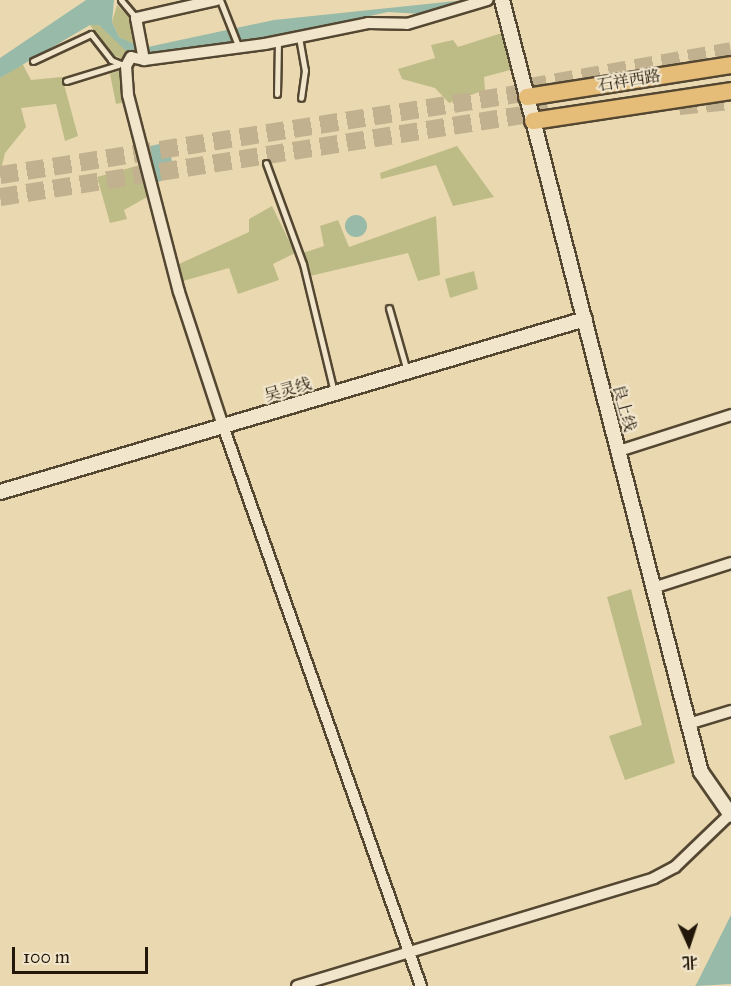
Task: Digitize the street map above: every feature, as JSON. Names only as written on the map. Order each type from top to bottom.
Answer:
[{"type":"main road","name":"石祥西路","points":[[527,98],[731,66]]},
{"type":"main road","name":"石祥西路","points":[[533,121],[731,91]]},
{"type":"street","points":[[143,59],[136,18],[218,0]]},
{"type":"street","points":[[421,986],[223,426],[143,159],[122,65],[131,57],[143,59],[278,41],[368,23],[407,24],[487,0]]},
{"type":"street","name":"良上线","points":[[502,0],[688,724],[706,783],[730,815]]},
{"type":"street","name":"吴灵线","points":[[0,492],[585,320]]},
{"type":"street","points":[[619,451],[731,415]]},
{"type":"street","points":[[653,588],[731,563]]},
{"type":"street","points":[[688,724],[731,711]]},
{"type":"street","points":[[297,986],[654,878],[675,867],[730,815]]},
{"type":"lane","points":[[121,0],[136,18]]},
{"type":"lane","points":[[218,0],[238,46]]},
{"type":"lane","points":[[33,61],[91,34],[122,65],[66,81]]},
{"type":"lane","points":[[299,37],[305,70],[301,98]]},
{"type":"lane","points":[[277,94],[278,41]]},
{"type":"lane","points":[[266,163],[305,271],[335,394]]},
{"type":"lane","points":[[389,308],[408,372]]},
{"type":"shaded area","points":[[86,0],[114,0],[112,22],[119,37],[143,48],[274,20],[465,0],[422,14],[388,12],[275,37],[143,56],[125,50],[99,25],[90,25],[0,78],[0,58]]},
{"type":"shaded area","points":[[117,5],[132,20],[138,47],[119,37],[112,22]]},
{"type":"shaded area","points":[[90,25],[99,25],[129,51],[124,60],[112,54]]},
{"type":"shaded area","points":[[505,32],[514,69],[484,77],[485,90],[449,103],[435,88],[402,79],[398,69],[435,58],[431,45],[453,40],[458,47]]},
{"type":"shaded area","points":[[22,63],[31,80],[62,77],[78,136],[65,141],[56,104],[21,108],[26,127],[5,153],[0,174],[0,78]]},
{"type":"shaded area","points":[[121,70],[125,102],[116,104],[110,74]]},
{"type":"shaded area","points":[[168,142],[175,176],[155,183],[146,147]]},
{"type":"shaded area","points":[[457,146],[494,197],[453,206],[436,165],[381,179],[380,173]]},
{"type":"shaded area","points":[[140,165],[149,196],[124,210],[127,219],[110,223],[97,177]]},
{"type":"shaded area","points":[[272,206],[295,253],[273,264],[279,280],[238,294],[229,268],[183,281],[179,264],[249,232],[249,219]]},
{"type":"shaded area","points":[[356,215],[364,218],[367,226],[364,234],[356,237],[348,234],[345,226],[348,218]]},
{"type":"shaded area","points":[[436,216],[440,275],[418,281],[408,253],[310,276],[303,253],[324,246],[320,226],[338,220],[349,247]]},
{"type":"shaded area","points":[[474,271],[478,289],[450,298],[445,279]]},
{"type":"shaded area","points":[[631,589],[675,763],[625,780],[609,736],[642,725],[607,597]]},
{"type":"shaded area","points":[[731,915],[731,984],[695,986],[697,983]]},
{"type":"tunnel","points":[[529,87],[731,51]]},
{"type":"tunnel","points":[[0,175],[542,90]]},
{"type":"tunnel","points":[[679,106],[731,101]]},
{"type":"tunnel","points":[[0,197],[548,111]]}]
